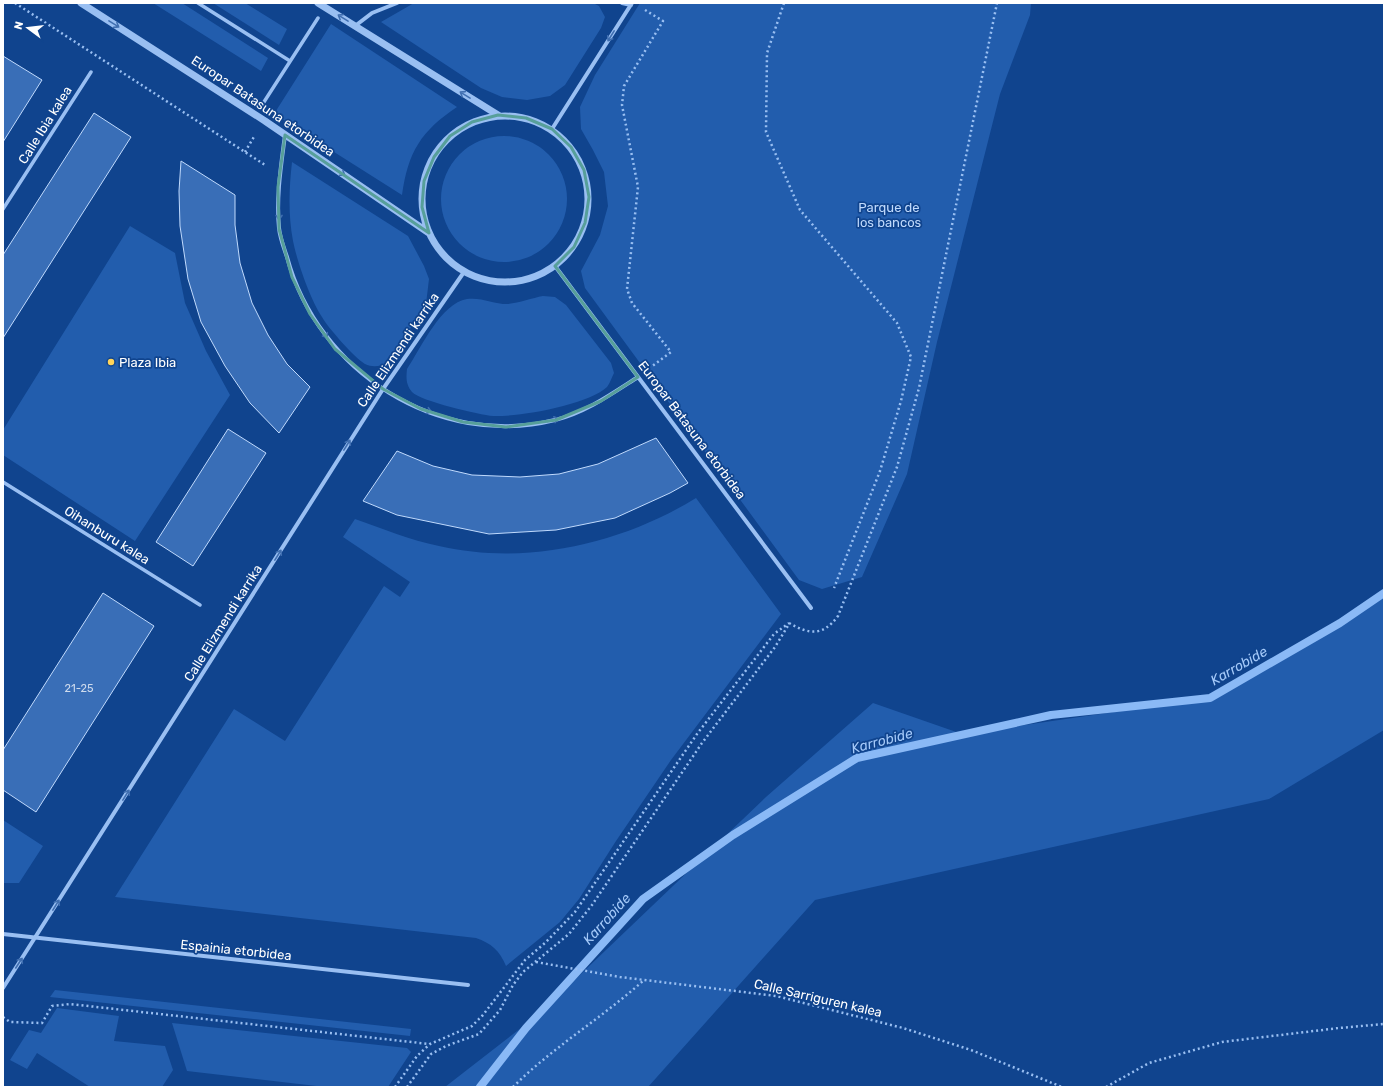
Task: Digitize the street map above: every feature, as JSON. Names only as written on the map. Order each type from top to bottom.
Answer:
[{"type":"street","name":"Europar Batasuna etorbidea","points":[[81,3],[285,135],[429,233]]},
{"type":"street","points":[[198,3],[290,61]]},
{"type":"street","points":[[318,3],[498,116]]},
{"type":"street","points":[[355,26],[372,13],[397,3]]},
{"type":"street","points":[[552,129],[631,4],[622,3]]},
{"type":"street","name":"Europar Batasuna etorbidea","points":[[262,105],[318,18]]},
{"type":"street","name":"Calle Ibia kalea","points":[[3,209],[91,72]]},
{"type":"street","points":[[498,116],[526,118],[552,129],[571,147],[584,170],[589,197],[585,223],[574,247],[555,266],[534,277],[510,282],[487,280],[464,272],[444,255],[429,233],[422,207],[424,181],[434,157],[450,136],[472,122],[498,116]]},
{"type":"street","points":[[285,135],[278,187],[279,229],[292,277],[310,314],[335,349],[360,372],[383,389],[421,409],[463,422],[506,427],[556,420],[601,401],[638,377]]},
{"type":"street","name":"Europar Batasuna etorbidea","points":[[555,266],[811,608]]},
{"type":"street","name":"Calle Elizmendi karrika","points":[[3,988],[383,389],[464,272]]},
{"type":"street","name":"Oihanburu kalea","points":[[3,482],[200,605]]},
{"type":"street","name":"Espainia etorbidea","points":[[3,934],[468,985]]},
{"type":"path","points":[[15,3],[280,175]]},
{"type":"path","points":[[784,3],[767,53],[766,132],[800,210],[897,323],[911,358],[901,401],[880,471],[834,588]]},
{"type":"path","points":[[790,624],[805,630],[820,632],[831,626],[838,616],[897,466],[919,388],[997,3]]},
{"type":"path","points":[[631,4],[642,8],[663,21],[624,86],[621,95],[638,187],[627,289],[632,303],[671,352],[638,377]]},
{"type":"path","points":[[245,152],[256,134]]},
{"type":"path","points":[[407,1087],[430,1054],[446,1046],[479,1034],[500,1010],[513,985],[523,972],[568,934],[592,905],[702,743],[775,647],[790,624]]},
{"type":"path","points":[[395,1087],[418,1056],[430,1044],[472,1026],[483,1016],[525,960],[545,943],[575,912],[697,734],[774,634],[790,624]]},
{"type":"path","name":"Calle Sarriguren kalea","points":[[536,962],[561,965],[620,977],[776,996],[903,1028],[971,1050],[1062,1087]]},
{"type":"path","points":[[513,1087],[533,1067],[626,996],[644,979]]},
{"type":"path","points":[[3,1017],[10,1022],[42,1023],[52,1006],[70,1004],[430,1044]]},
{"type":"path","points":[[1106,1087],[1149,1063],[1222,1042],[1384,1024]]},
{"type":"highlighted area","points":[[498,115],[526,118],[552,129],[571,147],[584,170],[589,197],[585,223],[574,247],[555,266],[638,377],[601,401],[556,420],[506,427],[463,422],[421,409],[383,389],[335,349],[310,314],[292,277],[279,229],[278,187],[285,135],[429,233],[422,207],[424,181],[434,157],[450,136],[472,122]]},
{"type":"green space","points":[[153,3],[182,3],[268,58],[261,71]]},
{"type":"green space","points":[[213,3],[245,3],[287,29],[279,45]]},
{"type":"green space","points":[[414,3],[593,3],[599,6],[605,17],[601,28],[565,85],[550,96],[527,100],[502,97],[481,88],[381,22]]},
{"type":"green space","name":"Parque de los bancos","points":[[640,3],[1031,3],[1030,15],[1000,94],[937,342],[907,474],[862,577],[822,589],[799,580],[585,288],[581,271],[600,235],[608,206],[604,172],[581,129],[580,107],[595,75]]},
{"type":"green space","points":[[331,24],[457,107],[434,125],[418,144],[408,166],[402,195],[274,114]]},
{"type":"green space","points":[[504,136],[528,141],[539,147],[552,159],[562,175],[567,199],[562,223],[556,234],[544,247],[528,257],[504,262],[480,257],[469,251],[456,239],[446,223],[441,199],[446,175],[452,164],[464,151],[480,141]]},
{"type":"green space","points":[[292,162],[408,236],[424,266],[429,279],[426,304],[388,363],[380,366],[374,366],[365,364],[361,361],[330,328],[317,309],[304,280],[291,231],[290,182]]},
{"type":"green space","name":"Plaza Ibia","points":[[130,226],[175,253],[185,303],[206,351],[230,395],[135,541],[3,455],[3,430]]},
{"type":"green space","points":[[543,296],[555,297],[566,305],[611,363],[614,373],[607,387],[585,399],[553,409],[505,416],[493,416],[464,410],[417,396],[412,392],[407,381],[407,369],[440,317],[458,302],[472,299],[507,304]]},
{"type":"green space","points":[[696,498],[781,614],[671,760],[579,899],[560,922],[506,966],[501,956],[491,945],[476,938],[115,897],[234,709],[285,741],[384,586],[400,597],[410,582],[343,537],[355,519],[428,544],[472,552],[539,552],[572,547],[605,539],[636,528],[667,514]]},
{"type":"green space","points":[[1384,593],[1384,730],[1269,799],[815,900],[648,1087],[445,1087],[539,1014],[766,797],[873,703],[962,734],[1210,698]]},
{"type":"green space","points":[[3,820],[43,846],[19,883],[3,883]]},
{"type":"green space","points":[[55,990],[411,1029],[410,1036],[50,997]]},
{"type":"green space","points":[[57,1008],[119,1016],[114,1041],[165,1046],[173,1070],[162,1087],[90,1087],[37,1053],[27,1069],[10,1060],[29,1030],[41,1033]]},
{"type":"green space","points":[[172,1023],[407,1048],[411,1052],[388,1087],[325,1087],[187,1071]]},
{"type":"building","points":[[3,56],[42,80],[3,142]]},
{"type":"building","points":[[94,113],[131,137],[3,338],[3,255]]},
{"type":"building","points":[[181,161],[235,195],[235,225],[240,263],[252,303],[268,335],[287,364],[310,387],[279,433],[250,403],[225,366],[201,322],[188,279],[180,226],[179,191]]},
{"type":"building","points":[[228,429],[266,453],[193,566],[156,542]]},
{"type":"building","points":[[656,438],[688,483],[670,493],[615,518],[556,530],[489,534],[397,515],[363,501],[397,451],[433,466],[472,475],[520,477],[559,474],[598,464]]},
{"type":"building","points":[[103,593],[154,626],[36,812],[3,790],[3,750]]},
{"type":"waterway","name":"Karrobide","points":[[480,1087],[526,1028],[643,899],[733,835],[857,758],[1051,715],[1210,698],[1340,623],[1384,593]]},
{"type":"place","name":"Plaza Ibia","points":[[111,362]]}]
